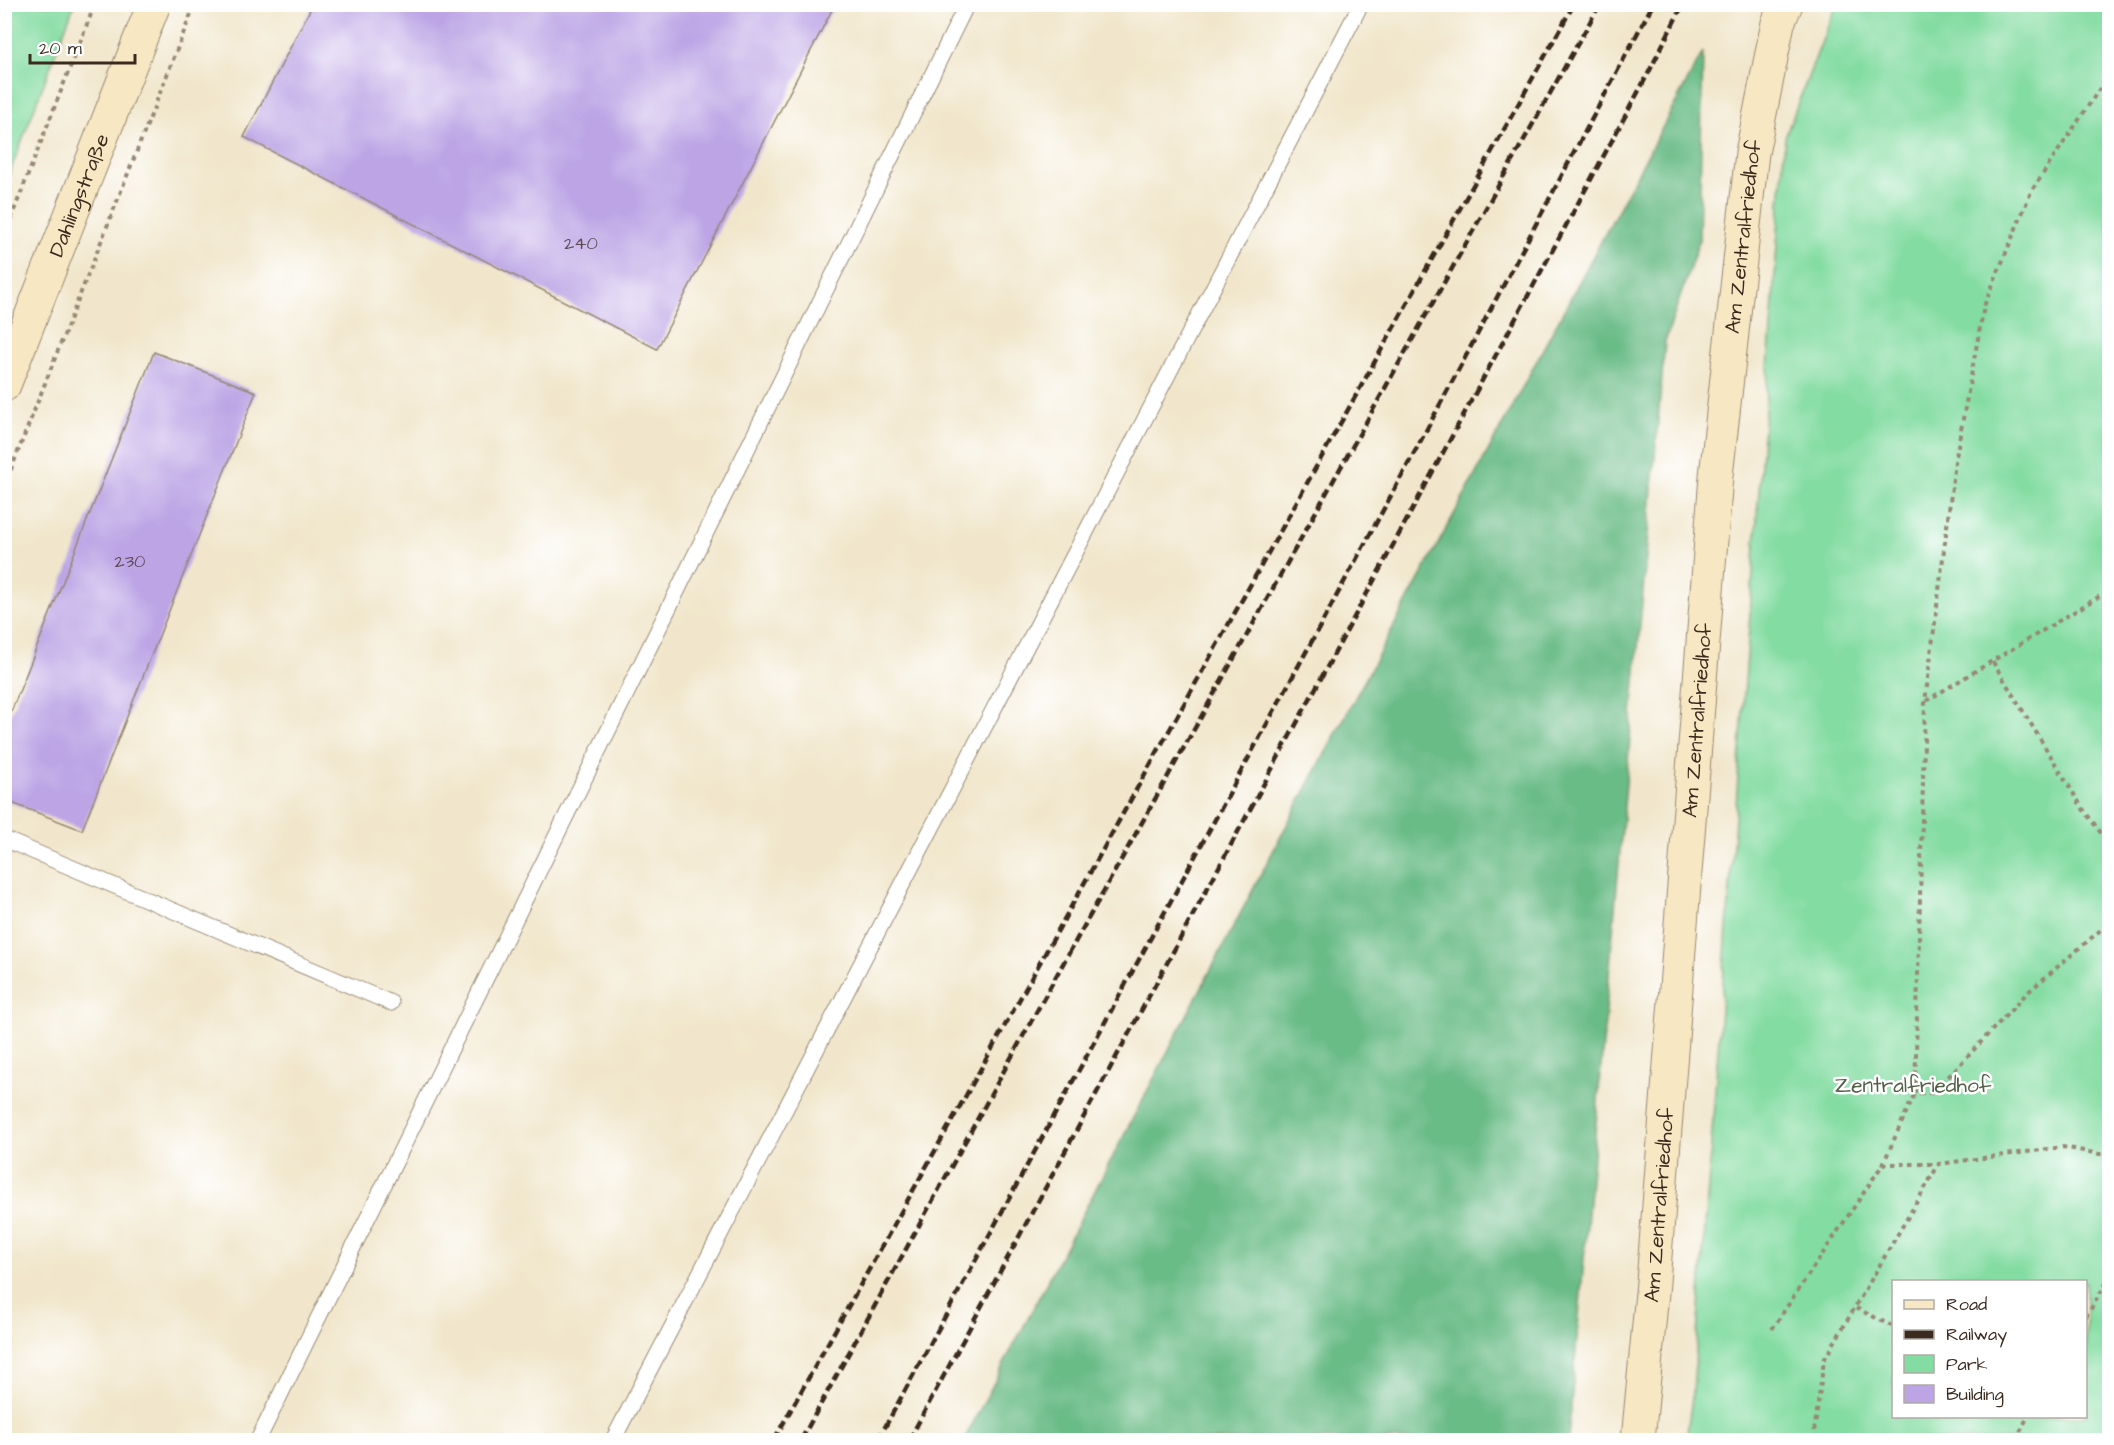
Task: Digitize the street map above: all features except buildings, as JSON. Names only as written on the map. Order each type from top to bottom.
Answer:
[{"type":"street","name":"Dahlingstraße","points":[[4,385],[154,4]]},
{"type":"street","name":"Am Zentralfriedhof","points":[[1638,1440],[1653,1282],[1716,477],[1752,153],[1778,23],[1786,4]]},
{"type":"lane","points":[[258,1440],[967,4]]},
{"type":"lane","points":[[613,1440],[1361,4]]},
{"type":"lane","points":[[4,839],[391,1003]]},
{"type":"path","points":[[4,236],[95,4]]},
{"type":"path","points":[[4,487],[195,4]]},
{"type":"path","points":[[1772,1329],[1883,1164],[1915,1093],[1925,702],[1955,462],[1984,306],[2031,192],[2109,73]]},
{"type":"path","points":[[1925,702],[2109,590]]},
{"type":"path","points":[[1993,662],[2084,809],[2109,845]]},
{"type":"path","points":[[1915,1093],[1933,1093],[2027,993],[2109,922]]},
{"type":"path","points":[[1883,1164],[1939,1164],[2063,1147],[2109,1155]]},
{"type":"path","points":[[1813,1440],[1824,1359],[1939,1164]]},
{"type":"path","points":[[2087,1314],[2109,1277]]},
{"type":"path","points":[[1856,1308],[1892,1326]]},
{"type":"path","points":[[2016,1440],[2027,1418]]},
{"type":"green space","points":[[4,5],[74,5],[5,185]]},
{"type":"green space","name":"Zentralfriedhof","points":[[1836,5],[2109,5],[2109,1440],[1686,1440],[1693,1391],[1785,137]]},
{"type":"green space","points":[[1703,52],[1699,241],[1665,342],[1568,1440],[964,1440],[1291,817]]},
{"type":"railway","points":[[774,1440],[1574,4]]},
{"type":"railway","points":[[801,1440],[1055,978],[1600,4]]},
{"type":"railway","points":[[878,1440],[1419,444],[1653,4]]},
{"type":"railway","points":[[909,1440],[1649,72],[1683,4]]}]
